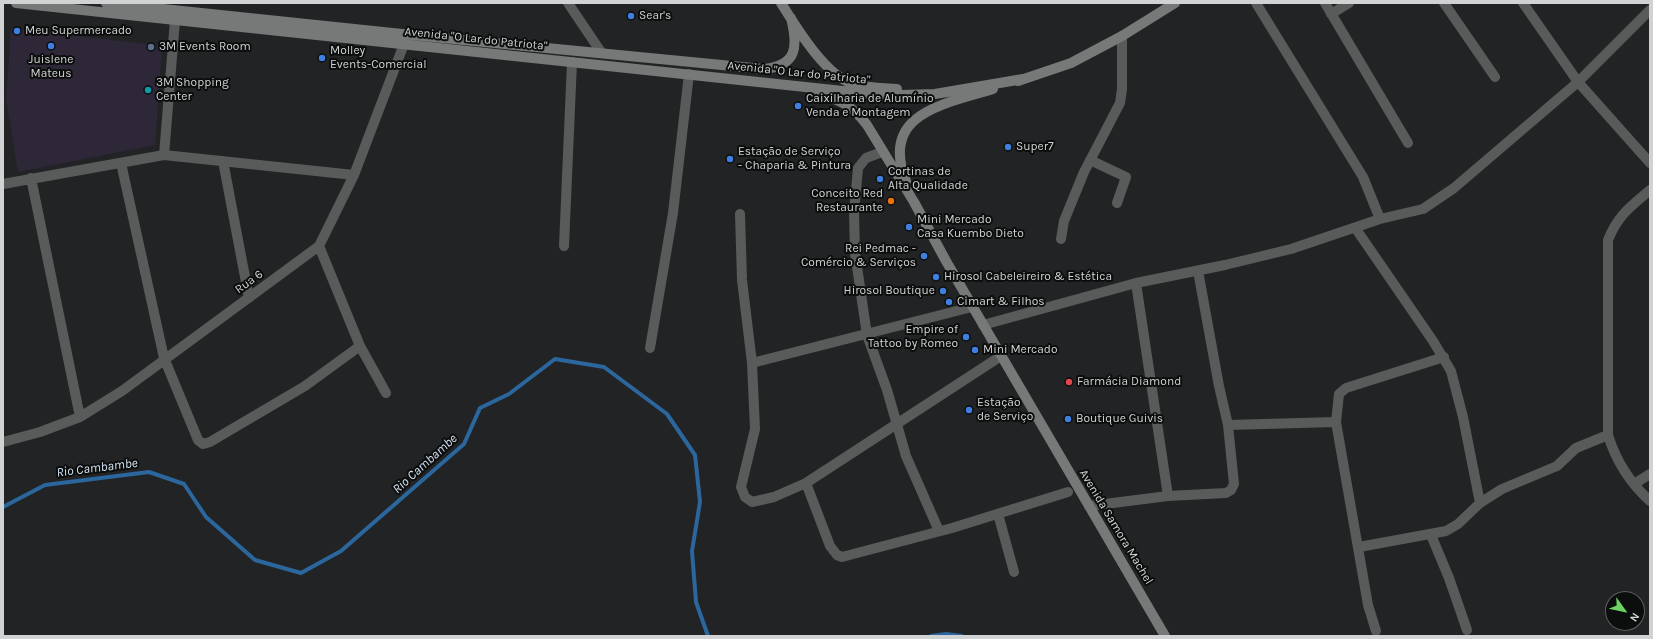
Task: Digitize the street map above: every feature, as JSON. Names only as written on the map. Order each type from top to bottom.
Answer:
[{"type":"main road","name":"Avenida \"O Lar do Patriota\"","points":[[16,3],[176,11],[404,44],[871,94],[935,94],[1023,79]]},
{"type":"main road","name":"Avenida \"O Lar do Patriota\"","points":[[106,3],[770,68],[786,63],[793,53],[796,41],[791,18]]},
{"type":"main road","points":[[781,3],[791,18]]},
{"type":"main road","name":"Avenida \"O Lar do Patriota\"","points":[[914,202],[900,168],[898,156],[903,136],[914,120],[921,114],[932,108],[1071,63],[1122,36],[1175,3]]},
{"type":"main road","name":"Avenida \"O Lar do Patriota\"","points":[[791,18],[826,65],[844,80],[854,84],[935,94]]},
{"type":"main road","points":[[806,88],[846,102],[854,109],[867,125],[882,152],[914,202]]},
{"type":"main road","name":"Avenida Samora Machel","points":[[914,202],[972,307],[1165,636]]},
{"type":"street","points":[[568,3],[600,52]]},
{"type":"street","points":[[1256,3],[1364,177],[1380,219]]},
{"type":"street","points":[[1325,3],[1408,143]]},
{"type":"street","points":[[1331,14],[1349,3]]},
{"type":"street","points":[[1444,3],[1495,77]]},
{"type":"street","points":[[1523,3],[1578,82],[1650,163]]},
{"type":"street","points":[[983,325],[1136,283],[1198,271],[1291,249],[1356,229],[1380,219],[1423,209],[1454,188],[1578,82],[1650,10]]},
{"type":"street","points":[[164,155],[176,11]]},
{"type":"street","points":[[1061,238],[1072,200],[1090,160],[1120,103],[1122,90],[1122,36]]},
{"type":"street","name":"Rua 6","points":[[3,442],[40,432],[80,417],[122,391],[164,358],[319,246],[354,175],[404,44]]},
{"type":"street","points":[[564,246],[572,62]]},
{"type":"street","points":[[650,348],[673,213],[689,74]]},
{"type":"street","points":[[882,152],[866,158],[858,168],[854,212],[855,253],[867,335],[887,390],[906,456],[939,531]]},
{"type":"street","points":[[3,184],[164,155],[354,175]]},
{"type":"street","points":[[1090,160],[1126,177],[1117,203]]},
{"type":"street","points":[[223,161],[249,298]]},
{"type":"street","points":[[121,163],[164,358],[198,440],[203,444],[210,442],[293,393],[360,346]]},
{"type":"street","points":[[31,178],[80,417]]},
{"type":"street","points":[[1650,190],[1614,223],[1608,240],[1608,435],[1613,453],[1623,469],[1634,484],[1650,501]]},
{"type":"street","points":[[740,214],[742,280],[752,363],[755,429],[740,487],[745,497],[752,502],[763,501],[806,483],[1001,356]]},
{"type":"street","points":[[1356,229],[1444,357],[1451,371],[1463,417],[1480,503]]},
{"type":"street","points":[[319,246],[360,346],[386,393]]},
{"type":"street","points":[[1089,506],[1168,496],[1226,494],[1231,490],[1234,484],[1228,425],[1219,386],[1198,271]]},
{"type":"street","points":[[1136,283],[1168,496]]},
{"type":"street","points":[[752,363],[867,335],[972,307]]},
{"type":"street","points":[[1376,631],[1368,605],[1336,422],[1338,394],[1342,391],[1444,357]]},
{"type":"street","points":[[1228,425],[1336,422]]},
{"type":"street","points":[[1359,547],[1431,535],[1446,531],[1458,524],[1480,503],[1502,489],[1557,466],[1576,448],[1608,435]]},
{"type":"street","points":[[1634,484],[1650,474]]},
{"type":"street","points":[[806,483],[830,546],[837,555],[842,556],[939,531],[1068,492]]},
{"type":"street","points":[[998,514],[1014,572]]},
{"type":"street","points":[[1431,535],[1449,578],[1467,630]]},
{"type":"shaded area","points":[[11,28],[162,46],[155,145],[18,172],[6,99]]},
{"type":"waterway","name":"Rio Cambambe","points":[[3,507],[45,485],[149,472],[184,484],[206,517],[255,560],[301,573],[341,551],[464,444],[480,408],[509,394],[555,359],[604,367],[667,414],[695,455],[700,502],[692,551],[696,602],[708,636]]},
{"type":"waterway","name":"Rio Cambambe","points":[[931,636],[946,634],[962,636]]},
{"type":"place","name":"Sear's","points":[[631,16]]},
{"type":"place","name":"Meu Supermercado","points":[[17,31]]},
{"type":"place","name":"Juislene Mateus","points":[[51,46]]},
{"type":"place","name":"3M Events Room","points":[[151,47]]},
{"type":"place","name":"Molley Events-Comercial","points":[[322,58]]},
{"type":"place","name":"3M Shopping Center","points":[[148,90]]},
{"type":"place","name":"Caixilharia de Alumínio Venda e Montagem","points":[[798,106]]},
{"type":"place","name":"Super7","points":[[1008,147]]},
{"type":"place","name":"Estação de Serviço - Chaparia & Pintura","points":[[730,159]]},
{"type":"place","name":"Cortinas de Alta Qualidade","points":[[880,179]]},
{"type":"place","name":"Conceito Red Restaurante","points":[[891,201]]},
{"type":"place","name":"Mini Mercado Casa Kuembo Dieto","points":[[909,227]]},
{"type":"place","name":"Rei Pedmac - Comércio & Serviços","points":[[924,256]]},
{"type":"place","name":"Hirosol Cabeleireiro & Estética","points":[[936,277]]},
{"type":"place","name":"Hirosol Boutique","points":[[943,291]]},
{"type":"place","name":"Cimart & Filhos","points":[[949,302]]},
{"type":"place","name":"Empire of Tattoo by Romeo","points":[[966,337]]},
{"type":"place","name":"Mini Mercado","points":[[975,350]]},
{"type":"place","name":"Farmácia Diamond","points":[[1069,382]]},
{"type":"place","name":"Estação de Serviço","points":[[969,410]]},
{"type":"place","name":"Boutique Guivis","points":[[1068,419]]}]
